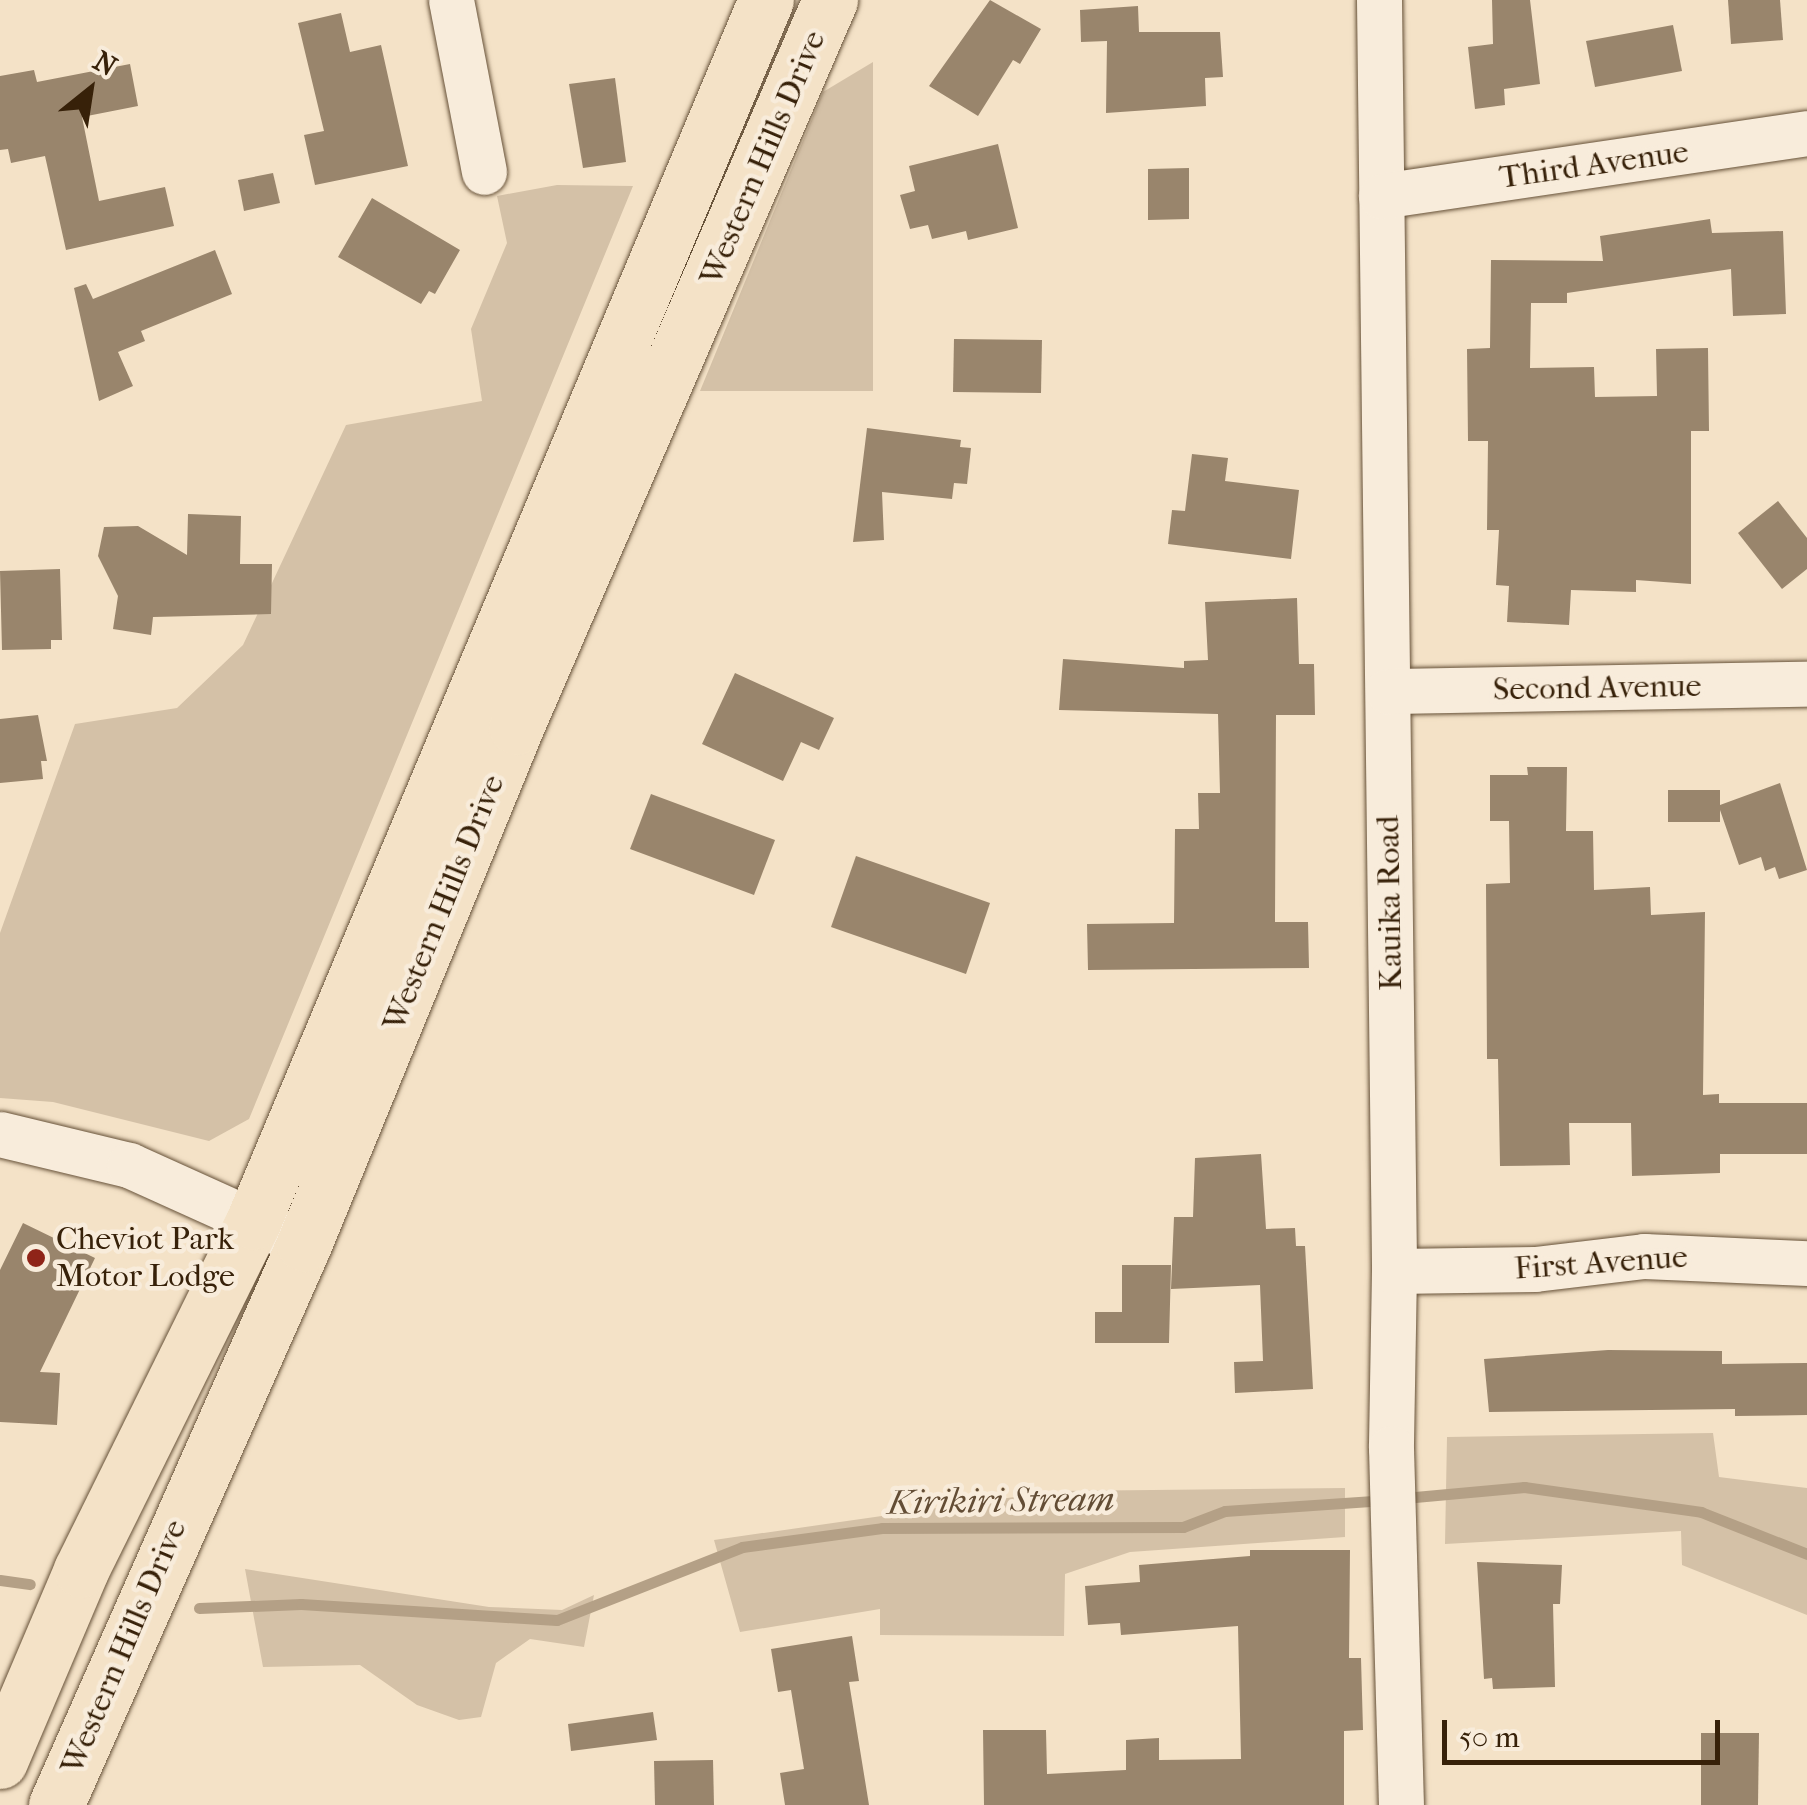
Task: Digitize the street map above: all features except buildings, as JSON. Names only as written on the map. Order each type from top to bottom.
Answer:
[{"type":"highway","name":"Western Hills Drive","points":[[66,1795],[304,1244],[494,717],[766,0]]},
{"type":"highway","name":"Western Hills Drive","points":[[0,1761],[15,1685],[82,1570],[253,1222],[830,0]]},
{"type":"street","points":[[450,0],[484,172]]},
{"type":"street","name":"Kauika Road","points":[[1378,0],[1394,1272],[1391,1448],[1401,1805]]},
{"type":"street","name":"Third Avenue","points":[[1381,196],[1807,133]]},
{"type":"street","name":"Second Avenue","points":[[1388,691],[1807,684]]},
{"type":"street","points":[[0,1134],[129,1165],[304,1244]]},
{"type":"street","name":"First Avenue","points":[[1394,1272],[1535,1269],[1644,1256],[1807,1263]]},
{"type":"shaded area","points":[[873,62],[873,391],[700,391],[823,92]]},
{"type":"shaded area","points":[[557,185],[633,186],[249,1119],[209,1141],[53,1102],[0,1098],[0,933],[75,724],[177,708],[243,645],[346,425],[482,401],[471,329],[507,243],[497,196]]},
{"type":"shaded area","points":[[1713,1433],[1719,1477],[1807,1488],[1807,1615],[1682,1565],[1681,1531],[1445,1544],[1447,1437]]},
{"type":"shaded area","points":[[1345,1488],[1345,1537],[1130,1552],[1065,1574],[1064,1636],[880,1635],[880,1609],[740,1632],[714,1540],[1057,1491]]},
{"type":"shaded area","points":[[245,1569],[489,1607],[562,1610],[594,1595],[584,1647],[530,1639],[496,1663],[481,1717],[459,1720],[417,1705],[360,1665],[263,1667]]},
{"type":"waterway","name":"Kirikiri Stream","points":[[1404,1498],[1524,1487],[1701,1512],[1807,1554]]},
{"type":"waterway","name":"Kirikiri Stream","points":[[199,1608],[301,1604],[557,1620],[742,1547],[882,1528],[1183,1527],[1225,1511],[1385,1500]]},
{"type":"waterway","name":"Kirikiri Stream","points":[[0,1580],[30,1584]]},
{"type":"place","name":"Cheviot Park Motor Lodge","points":[[36,1258]]}]
